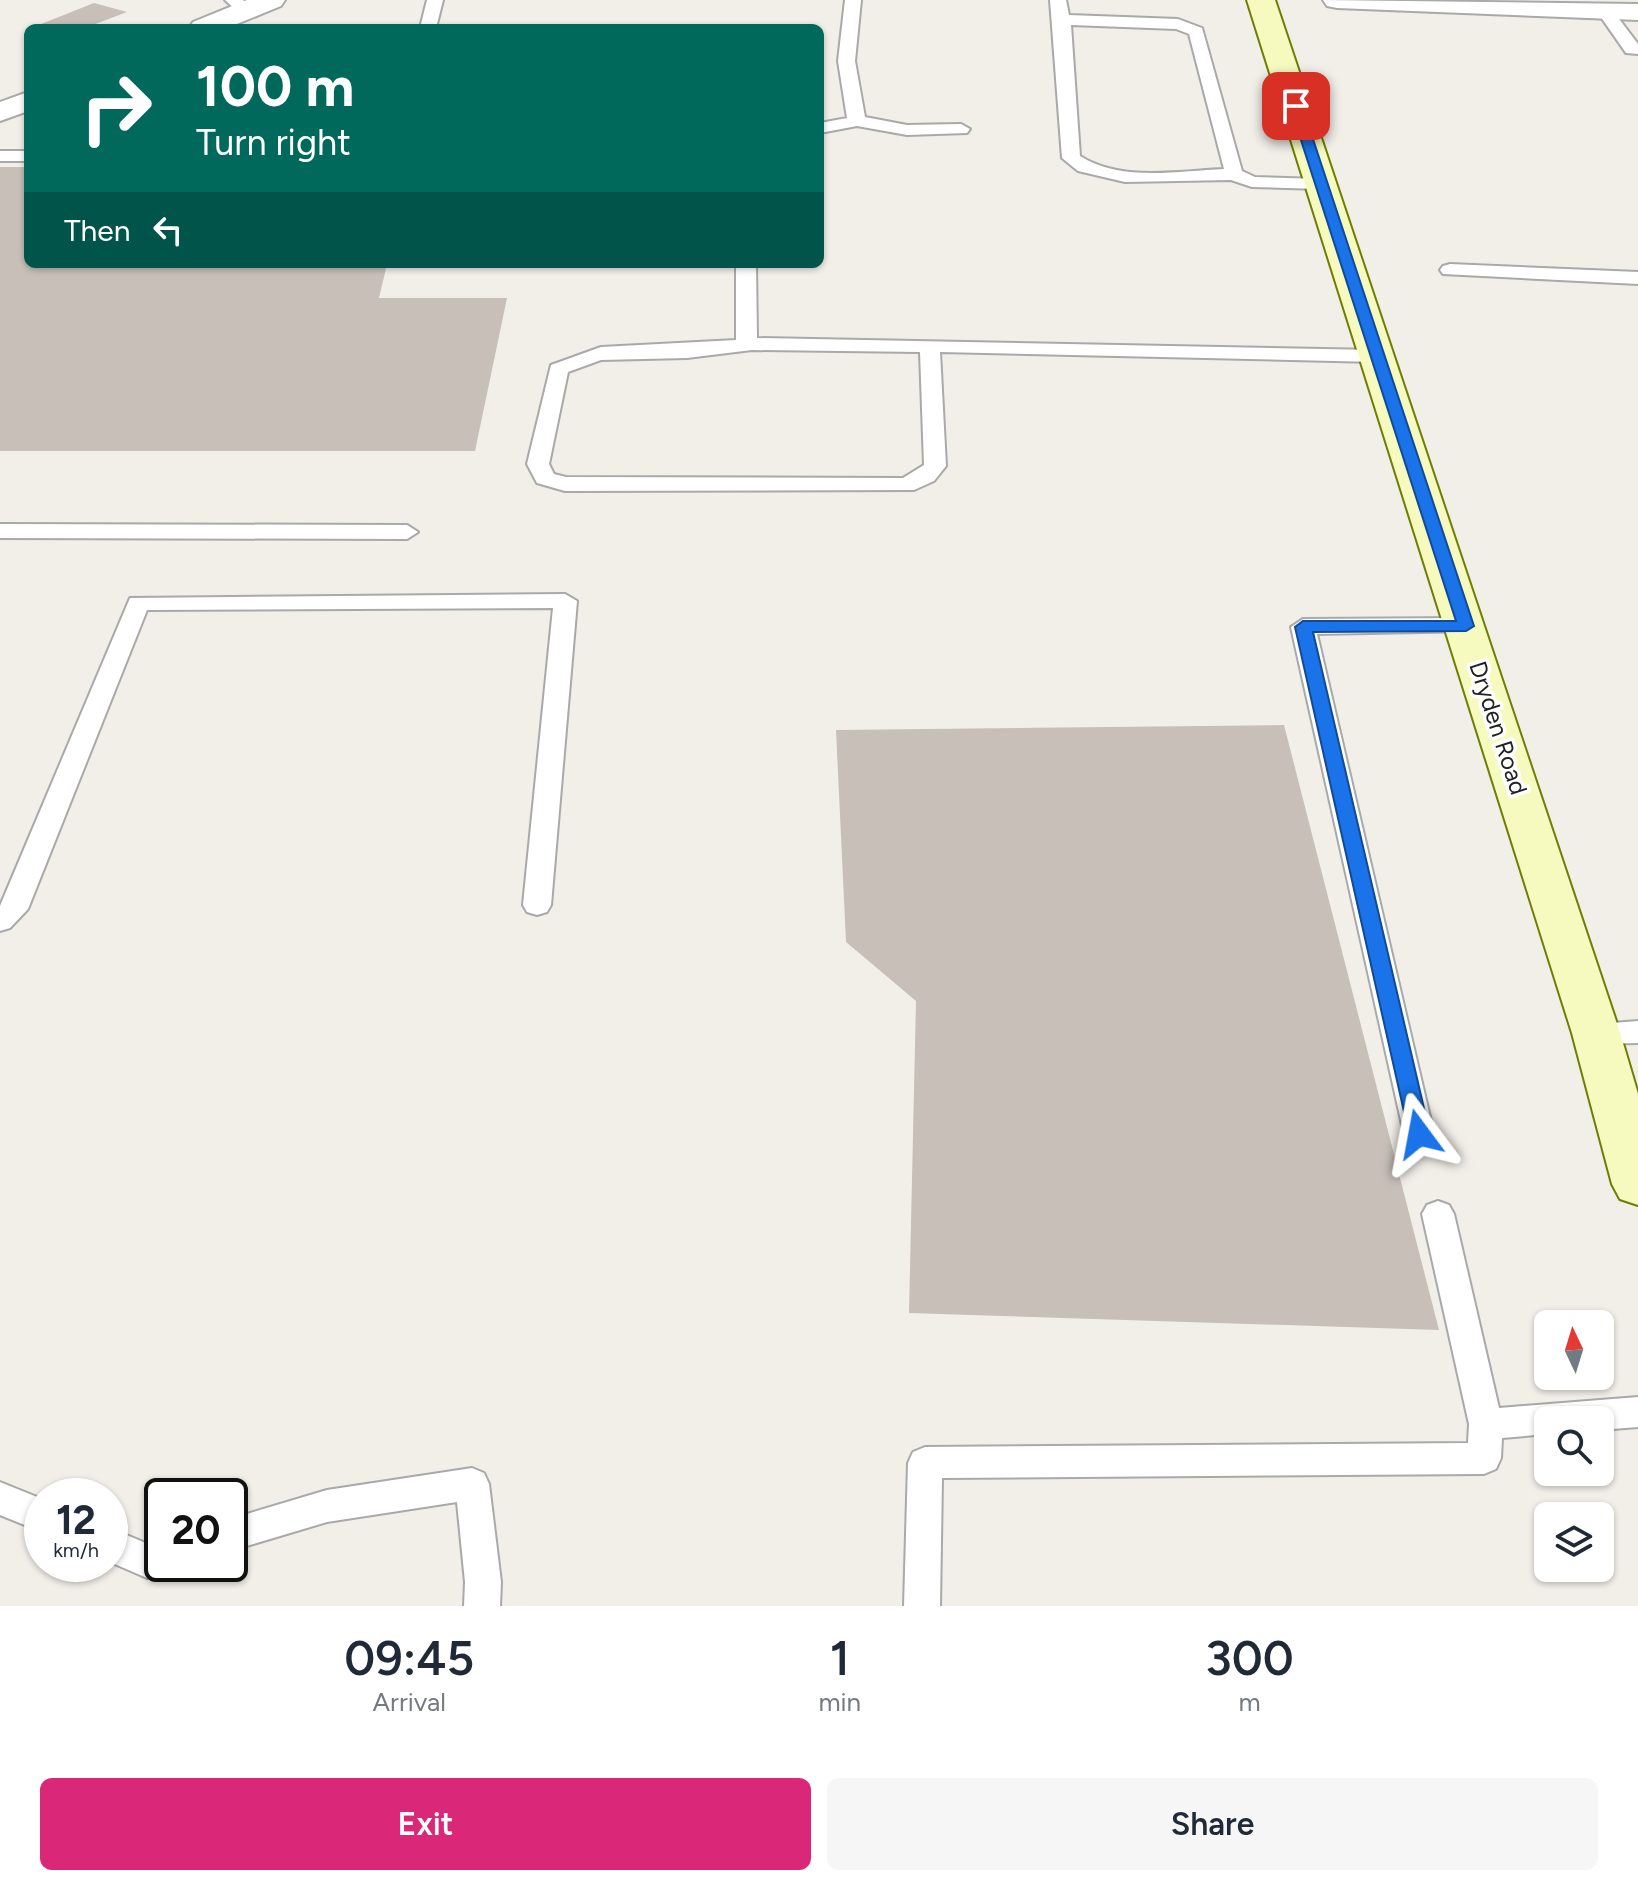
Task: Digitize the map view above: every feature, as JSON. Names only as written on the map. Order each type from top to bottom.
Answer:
[{"type":"main road","name":"Dryden Road","points":[[1261,0],[1596,1033],[1638,1184]]},
{"type":"street","points":[[1337,0],[1638,12]]},
{"type":"street","points":[[211,24],[250,3]]},
{"type":"street","points":[[0,112],[24,103]]},
{"type":"lane","points":[[429,24],[435,0]]},
{"type":"lane","points":[[853,0],[847,21],[849,95],[857,121]]},
{"type":"lane","points":[[1058,0],[1071,158],[1081,167],[1102,175],[1234,174],[1252,182],[1320,184]]},
{"type":"lane","points":[[1604,10],[1632,49],[1638,49]]},
{"type":"lane","points":[[1062,20],[1165,23],[1196,31],[1234,174]]},
{"type":"lane","points":[[824,127],[857,121],[907,130],[961,129]]},
{"type":"lane","points":[[0,156],[24,156]]},
{"type":"lane","points":[[746,268],[745,339],[752,344]]},
{"type":"lane","points":[[1450,270],[1638,278]]},
{"type":"lane","points":[[930,347],[935,466],[926,476],[906,485],[565,484],[545,478],[538,464],[558,369],[573,359],[597,353],[680,352],[752,344],[930,347],[1376,356]]},
{"type":"lane","points":[[0,531],[407,532]]},
{"type":"lane","points":[[0,921],[14,909],[138,603],[565,601],[537,905]]},
{"type":"lane","points":[[1419,1134],[1303,627],[1466,626]]},
{"type":"lane","points":[[1596,1033],[1638,1032]]},
{"type":"lane","points":[[922,1606],[925,1463],[1484,1458],[1486,1424],[1438,1214]]},
{"type":"lane","points":[[1486,1424],[1638,1412]]},
{"type":"lane","points":[[248,1530],[327,1506],[472,1484],[483,1582],[482,1606]]},
{"type":"lane","points":[[0,1498],[24,1508]]},
{"type":"building","points":[[94,3],[127,12],[96,24],[41,24]]},
{"type":"building","points":[[0,167],[24,167],[24,268],[386,268],[379,298],[507,298],[475,451],[0,451]]},
{"type":"building","points":[[1284,725],[1439,1330],[909,1313],[916,1001],[846,942],[836,730]]},
{"type":"route","points":[[1296,106],[1466,626],[1303,627],[1419,1134]]}]
